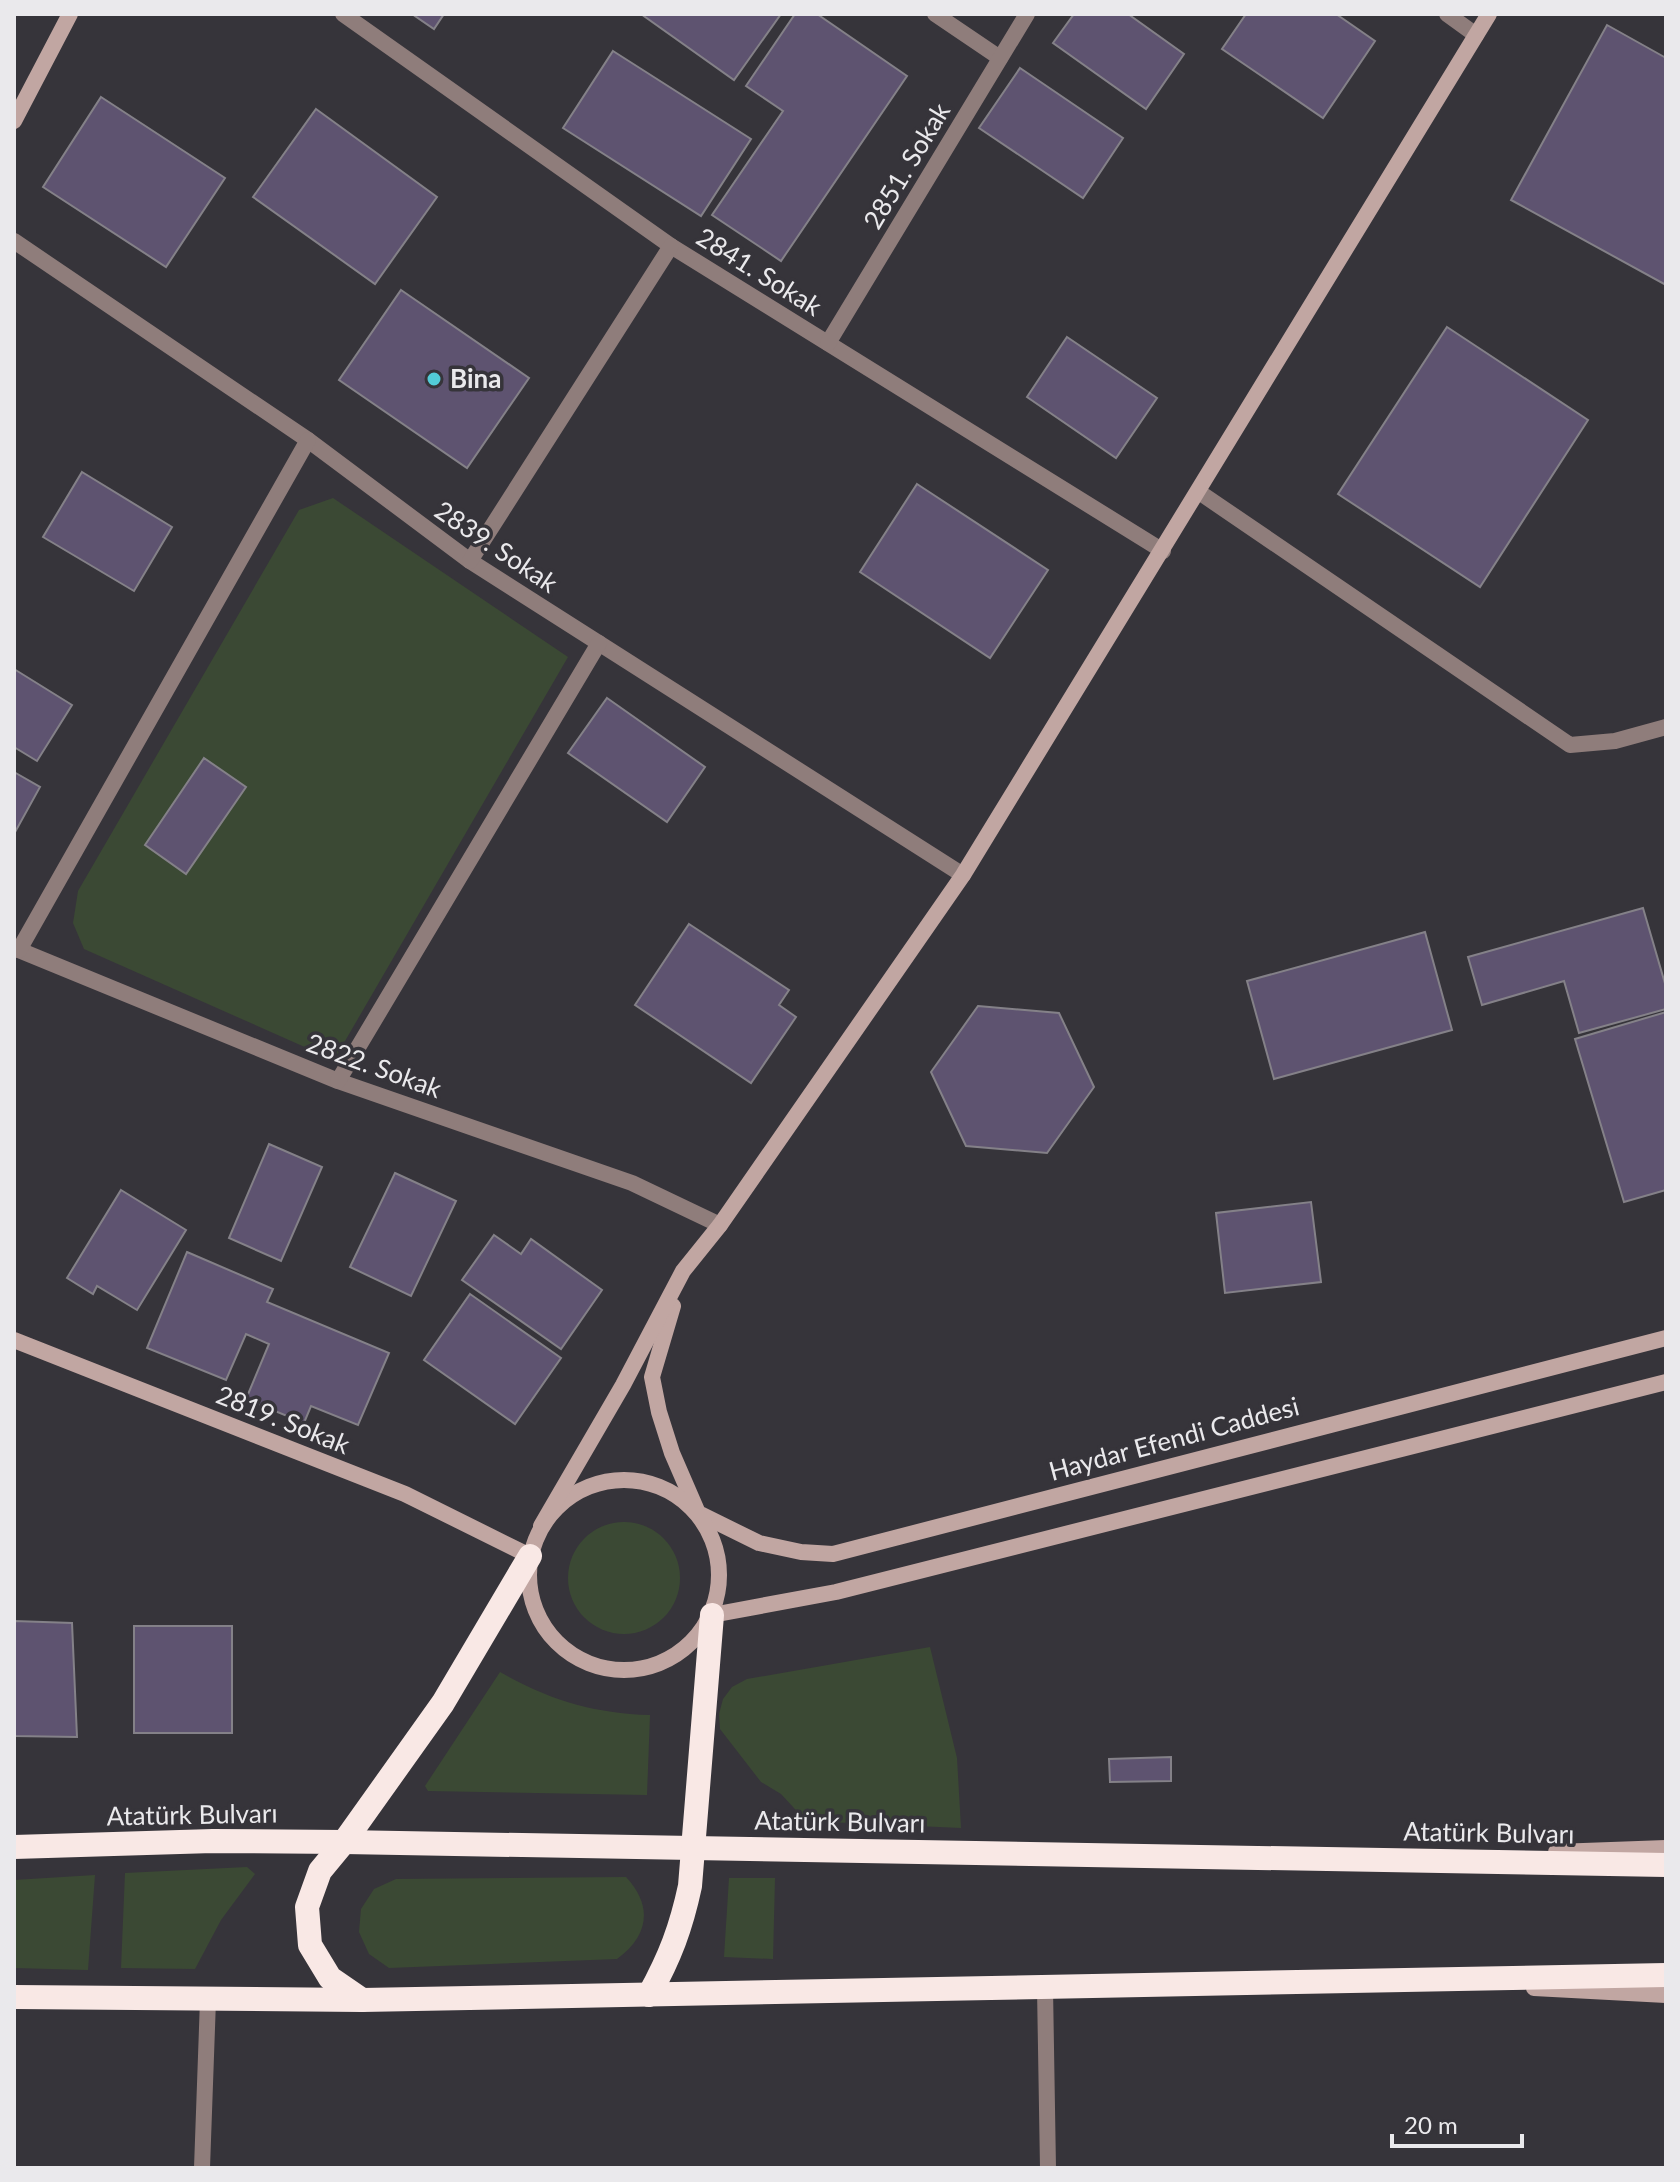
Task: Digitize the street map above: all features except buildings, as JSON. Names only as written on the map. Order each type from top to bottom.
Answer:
[{"type":"highway","points":[[362,2000],[330,1978],[310,1945],[307,1907],[320,1871],[443,1703],[530,1556]]},
{"type":"highway","points":[[649,1995],[670,1958],[690,1886],[712,1615]]},
{"type":"highway","name":"Atatürk Bulvarı","points":[[14,1847],[213,1841],[344,1842],[1666,1865]]},
{"type":"highway","points":[[14,1997],[362,2000],[1666,1975]]},
{"type":"main road","points":[[14,121],[70,14]]},
{"type":"main road","points":[[683,1271],[652,1377],[672,1453],[698,1513],[712,1536],[720,1562],[719,1589],[712,1615],[692,1644],[664,1663],[629,1671],[595,1667],[564,1650],[541,1624],[529,1591],[530,1556],[541,1526],[623,1385],[683,1271],[720,1225],[963,875],[1489,14]]},
{"type":"main road","name":"Haydar Efendi Caddesi","points":[[698,1513],[748,1540],[801,1552],[833,1554],[1328,1423],[1666,1338]]},
{"type":"main road","name":"2819. Sokak","points":[[14,1340],[405,1494],[530,1556]]},
{"type":"main road","points":[[712,1615],[836,1592],[1666,1382]]},
{"type":"main road","points":[[541,1526],[566,1498],[598,1482],[634,1479],[669,1490],[698,1513]]},
{"type":"main road","points":[[1397,1859],[1666,1848]]},
{"type":"main road","points":[[1396,1982],[1666,1995]]},
{"type":"street","name":"2841. Sokak","points":[[343,14],[671,246],[1163,551]]},
{"type":"street","points":[[935,14],[1000,58]]},
{"type":"street","name":"2851. Sokak","points":[[828,343],[1027,14]]},
{"type":"street","points":[[1447,14],[1476,35]]},
{"type":"street","name":"2839. Sokak","points":[[14,241],[308,440],[470,561],[963,875]]},
{"type":"street","points":[[470,561],[671,246]]},
{"type":"street","points":[[16,949],[308,440]]},
{"type":"street","points":[[1199,492],[1570,745],[1615,741],[1666,727]]},
{"type":"street","points":[[338,1081],[599,643]]},
{"type":"street","name":"2822. Sokak","points":[[16,949],[338,1081],[632,1183],[720,1225]]},
{"type":"street","points":[[1045,1988],[1048,2168]]},
{"type":"street","points":[[202,2168],[208,2000]]},
{"type":"green space","points":[[333,498],[568,657],[334,1060],[84,949],[73,923],[78,891],[299,510]]},
{"type":"green space","points":[[624,1522],[645,1526],[663,1539],[676,1557],[680,1578],[676,1599],[663,1617],[645,1630],[624,1634],[603,1630],[585,1617],[572,1599],[568,1578],[572,1557],[585,1539],[603,1526]]},
{"type":"green space","points":[[930,1647],[957,1758],[961,1828],[806,1821],[781,1794],[761,1782],[720,1729],[719,1714],[723,1699],[732,1687],[747,1679]]},
{"type":"green space","points":[[500,1672],[572,1703],[650,1715],[647,1795],[428,1791],[425,1786]]},
{"type":"green space","points":[[247,1867],[255,1874],[221,1920],[195,1969],[121,1968],[125,1873]]},
{"type":"green space","points":[[95,1875],[88,1970],[14,1968],[14,1880]]},
{"type":"green space","points":[[626,1877],[640,1899],[644,1920],[636,1941],[617,1959],[389,1968],[369,1954],[359,1932],[361,1909],[374,1889],[396,1879]]},
{"type":"green space","points":[[729,1878],[775,1878],[773,1959],[724,1957]]},
{"type":"place","name":"Bina","points":[[434,379]]}]
